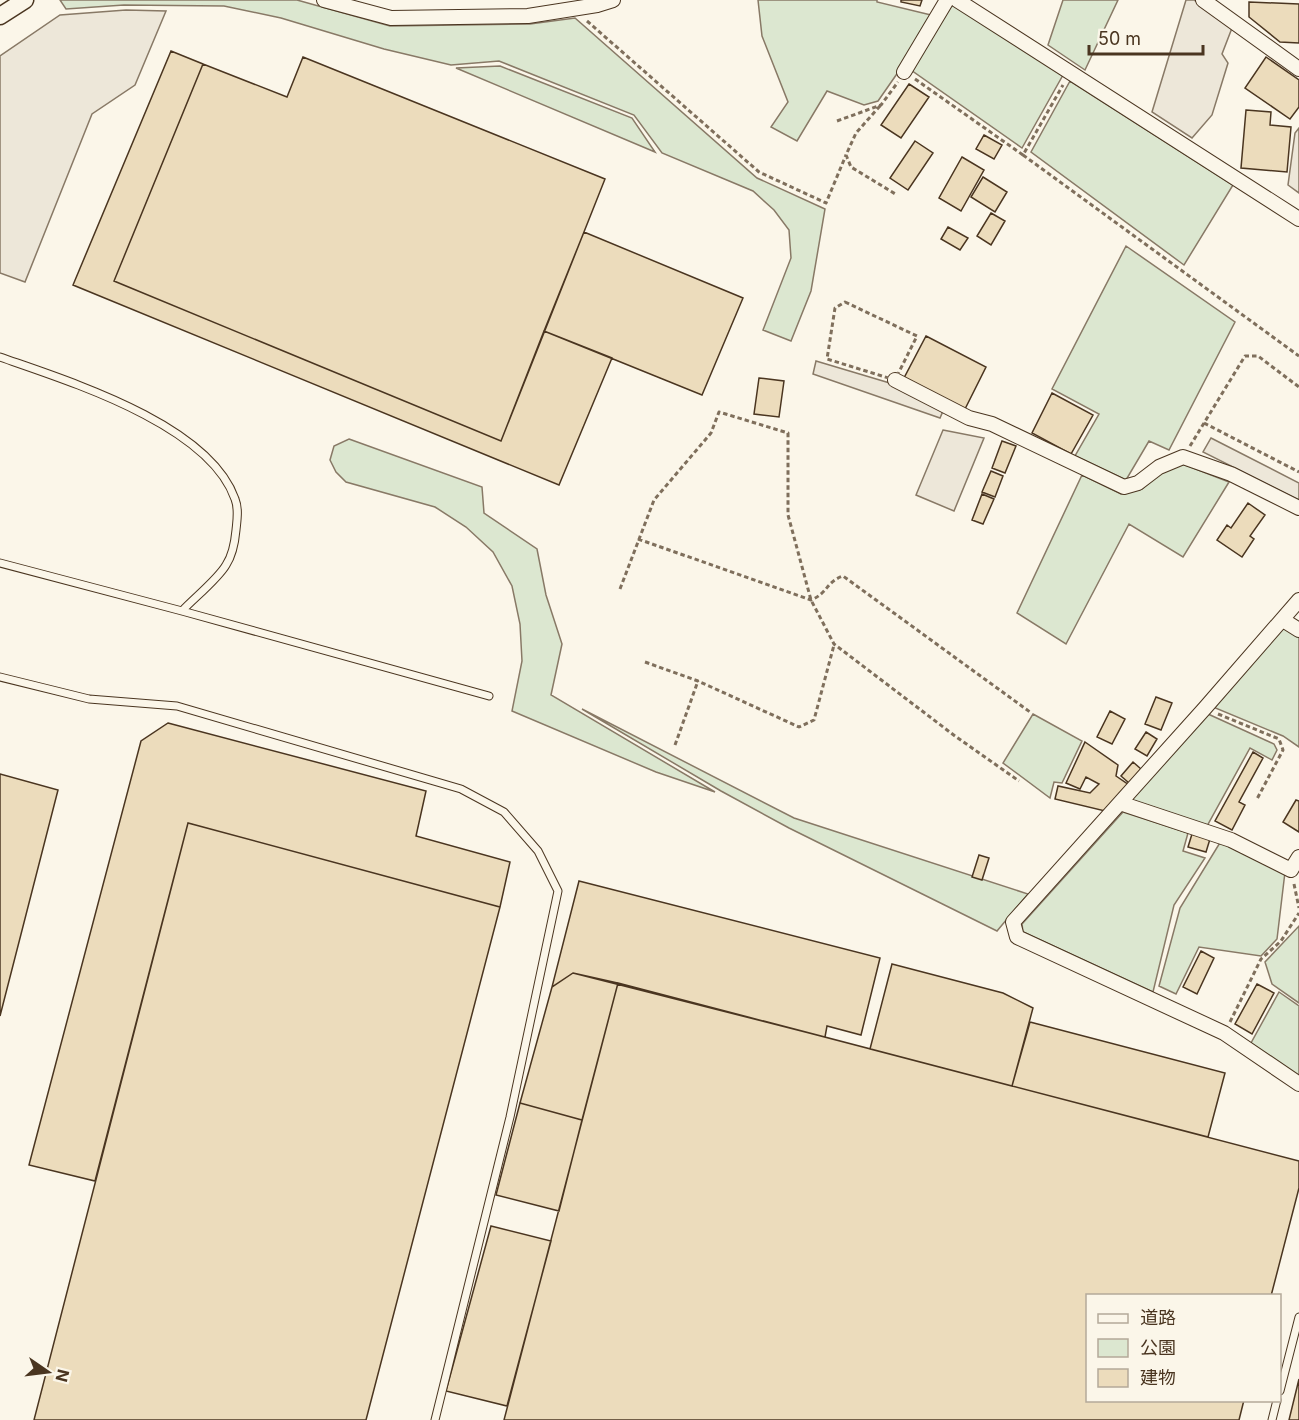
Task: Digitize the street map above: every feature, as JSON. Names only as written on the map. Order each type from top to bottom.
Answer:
[{"type":"street","points":[[0,16],[25,0]]},
{"type":"street","points":[[324,0],[356,4],[391,18],[528,16],[614,0]]},
{"type":"street","points":[[904,72],[947,0]]},
{"type":"street","points":[[957,0],[1299,219]]},
{"type":"street","points":[[1203,0],[1299,69]]},
{"type":"street","points":[[895,380],[969,418],[992,424],[1124,487],[1138,483],[1158,466],[1183,457],[1232,474],[1299,508]]},
{"type":"street","points":[[1299,600],[1013,922],[1017,937],[1224,1033],[1299,1084]]},
{"type":"street","points":[[1282,620],[1299,630]]},
{"type":"street","points":[[1120,803],[1231,840],[1292,870],[1299,857]]},
{"type":"lane","points":[[0,357],[111,398],[163,425],[205,455],[223,476],[237,506],[235,540],[226,566],[182,611]]},
{"type":"lane","points":[[0,563],[489,696]]},
{"type":"lane","points":[[0,677],[89,699],[177,706],[461,789],[504,812],[538,851],[558,891],[510,1117],[435,1420]]},
{"type":"lane","points":[[1281,1387],[1299,1317]]},
{"type":"lane","points":[[1272,1420],[1277,1402]]},
{"type":"path","points":[[573,9],[759,172],[826,203],[856,132],[881,105],[904,72],[1023,155],[1299,356]]},
{"type":"path","points":[[1023,155],[1070,73]]},
{"type":"path","points":[[837,121],[881,105]]},
{"type":"path","points":[[846,155],[851,166],[897,195]]},
{"type":"path","points":[[845,302],[917,336],[895,380],[827,359],[835,308],[845,302]]},
{"type":"path","points":[[1183,457],[1245,356],[1258,356],[1299,387]]},
{"type":"path","points":[[620,588],[654,500],[711,433],[719,412],[788,433],[788,515],[811,600],[834,644],[955,736],[1019,781]]},
{"type":"path","points":[[1204,423],[1299,472]]},
{"type":"path","points":[[638,539],[811,600],[823,595],[832,580],[843,576],[1030,712]]},
{"type":"path","points":[[645,662],[698,681],[799,727],[814,720],[834,644]]},
{"type":"path","points":[[675,745],[698,681]]},
{"type":"path","points":[[1205,708],[1279,739],[1283,750],[1257,799]]},
{"type":"path","points":[[1292,870],[1299,908]]},
{"type":"path","points":[[1224,1033],[1261,959],[1281,941],[1299,914]]},
{"type":"green space","points":[[60,0],[297,0],[390,26],[530,24],[575,18],[757,178],[825,209],[811,291],[791,341],[763,330],[791,258],[789,230],[774,210],[753,191],[662,153],[634,115],[499,61],[451,65],[384,49],[281,18],[224,6],[124,5],[66,9]]},
{"type":"green space","points":[[758,0],[877,0],[877,2],[931,15],[901,68],[878,101],[864,105],[827,91],[797,141],[771,127],[788,102],[762,36]]},
{"type":"green space","points":[[1063,0],[1118,0],[1085,70],[1048,45]]},
{"type":"green space","points":[[952,1],[1063,75],[1022,148],[911,70]]},
{"type":"green space","points":[[500,66],[632,118],[655,152],[456,68]]},
{"type":"green space","points":[[1070,81],[1233,185],[1184,265],[1031,152]]},
{"type":"green space","points":[[1126,246],[1235,322],[1169,450],[1149,441],[1126,480],[1075,456],[1099,414],[1052,389]]},
{"type":"green space","points":[[349,439],[482,487],[484,513],[537,549],[546,595],[562,644],[551,695],[715,792],[656,772],[512,711],[522,661],[520,624],[512,586],[493,552],[466,527],[435,507],[346,482],[336,472],[330,460],[334,446]]},
{"type":"green space","points":[[1183,464],[1229,482],[1183,557],[1129,524],[1066,644],[1017,613],[1082,475],[1121,494],[1142,489],[1162,471]]},
{"type":"green space","points":[[1284,627],[1299,636],[1299,747],[1283,736],[1213,707]]},
{"type":"green space","points":[[582,709],[794,818],[1028,894],[997,931],[789,828],[721,791]]},
{"type":"green space","points":[[1033,714],[1082,741],[1062,783],[1054,782],[1050,798],[1003,763]]},
{"type":"green space","points":[[1208,714],[1274,744],[1277,750],[1272,760],[1250,748],[1207,826],[1131,800]]},
{"type":"green space","points":[[1123,812],[1188,833],[1183,851],[1205,858],[1174,905],[1153,992],[1023,932],[1022,924]]},
{"type":"green space","points":[[1221,841],[1285,872],[1277,939],[1261,956],[1199,947],[1176,994],[1159,986],[1180,908]]},
{"type":"green space","points":[[1299,926],[1299,1003],[1272,984],[1265,962]]},
{"type":"green space","points":[[1279,992],[1299,1006],[1299,1078],[1251,1043]]},
{"type":"shaded area","points":[[1186,0],[1194,0],[1232,28],[1222,54],[1228,63],[1212,115],[1192,138],[1152,112]]},
{"type":"shaded area","points":[[126,10],[166,11],[135,85],[92,114],[25,282],[0,273],[0,56],[60,15]]},
{"type":"shaded area","points":[[1299,128],[1299,193],[1288,185],[1295,133]]},
{"type":"shaded area","points":[[816,361],[893,384],[943,411],[940,418],[813,374]]},
{"type":"shaded area","points":[[943,430],[984,438],[954,511],[916,495]]},
{"type":"shaded area","points":[[1211,438],[1299,483],[1299,500],[1203,452]]},
{"type":"building","points":[[901,0],[922,0],[920,6],[901,2]]},
{"type":"building","points":[[1249,2],[1299,4],[1299,43],[1280,42],[1249,17]]},
{"type":"building","points":[[171,51],[203,64],[114,281],[501,441],[544,331],[612,358],[559,485],[73,285]]},
{"type":"building","points":[[303,57],[605,179],[501,441],[114,281],[203,64],[287,97]]},
{"type":"building","points":[[1266,57],[1299,80],[1299,107],[1290,119],[1245,88]]},
{"type":"building","points":[[909,84],[929,97],[901,138],[881,125]]},
{"type":"building","points":[[1246,110],[1271,112],[1270,125],[1291,127],[1287,172],[1241,168]]},
{"type":"building","points":[[984,135],[1002,145],[994,159],[976,149]]},
{"type":"building","points":[[915,141],[933,153],[908,190],[890,178]]},
{"type":"building","points":[[962,157],[984,170],[961,211],[939,198]]},
{"type":"building","points":[[983,177],[1007,192],[995,212],[971,197]]},
{"type":"building","points":[[991,213],[1005,221],[991,245],[977,236]]},
{"type":"building","points":[[948,227],[968,238],[960,250],[941,239]]},
{"type":"building","points":[[584,232],[743,298],[702,395],[544,331]]},
{"type":"building","points":[[926,336],[986,367],[965,409],[904,378]]},
{"type":"building","points":[[759,378],[784,381],[779,417],[754,414]]},
{"type":"building","points":[[1052,393],[1093,415],[1071,454],[1032,433]]},
{"type":"building","points":[[1002,441],[1016,446],[1005,473],[992,468]]},
{"type":"building","points":[[991,471],[1003,476],[995,497],[982,492]]},
{"type":"building","points":[[982,494],[994,499],[983,524],[972,520]]},
{"type":"building","points":[[1248,503],[1265,515],[1250,536],[1254,539],[1242,557],[1217,540],[1227,525],[1231,528]]},
{"type":"building","points":[[1156,697],[1172,703],[1161,730],[1145,724]]},
{"type":"building","points":[[1110,711],[1125,719],[1112,744],[1097,737]]},
{"type":"building","points":[[168,723],[426,791],[416,836],[510,862],[500,907],[188,823],[95,1181],[29,1165],[141,741]]},
{"type":"building","points":[[1146,732],[1157,739],[1147,756],[1135,749]]},
{"type":"building","points":[[1085,742],[1118,765],[1116,776],[1129,785],[1105,811],[1055,799],[1058,786],[1090,793],[1099,784],[1086,777],[1080,789],[1066,783]]},
{"type":"building","points":[[1253,752],[1263,758],[1239,802],[1245,805],[1232,830],[1215,821]]},
{"type":"building","points":[[1133,762],[1141,769],[1129,783],[1121,776]]},
{"type":"building","points":[[0,774],[58,790],[0,1016]]},
{"type":"building","points":[[1296,800],[1299,801],[1299,832],[1283,822]]},
{"type":"building","points":[[188,823],[500,907],[366,1420],[34,1420]]},
{"type":"building","points":[[1192,834],[1210,839],[1206,852],[1188,847]]},
{"type":"building","points":[[979,855],[989,858],[982,880],[972,877]]},
{"type":"building","points":[[579,881],[880,958],[861,1035],[827,1026],[825,1037],[573,973],[552,987]]},
{"type":"building","points":[[1201,951],[1214,958],[1197,994],[1183,987]]},
{"type":"building","points":[[892,964],[1003,993],[1033,1008],[1012,1086],[870,1049]]},
{"type":"building","points":[[573,973],[618,983],[582,1120],[520,1103],[552,987]]},
{"type":"building","points":[[618,983],[1299,1161],[1299,1188],[1272,1294],[1086,1294],[1086,1402],[1244,1402],[1239,1420],[504,1420]]},
{"type":"building","points":[[1257,984],[1274,993],[1252,1034],[1235,1024]]},
{"type":"building","points":[[1030,1022],[1225,1073],[1208,1137],[1012,1086]]},
{"type":"building","points":[[520,1103],[582,1120],[559,1211],[496,1195]]},
{"type":"building","points":[[491,1226],[551,1241],[507,1406],[446,1391]]},
{"type":"building","points":[[1299,1379],[1299,1420],[1289,1420]]}]
